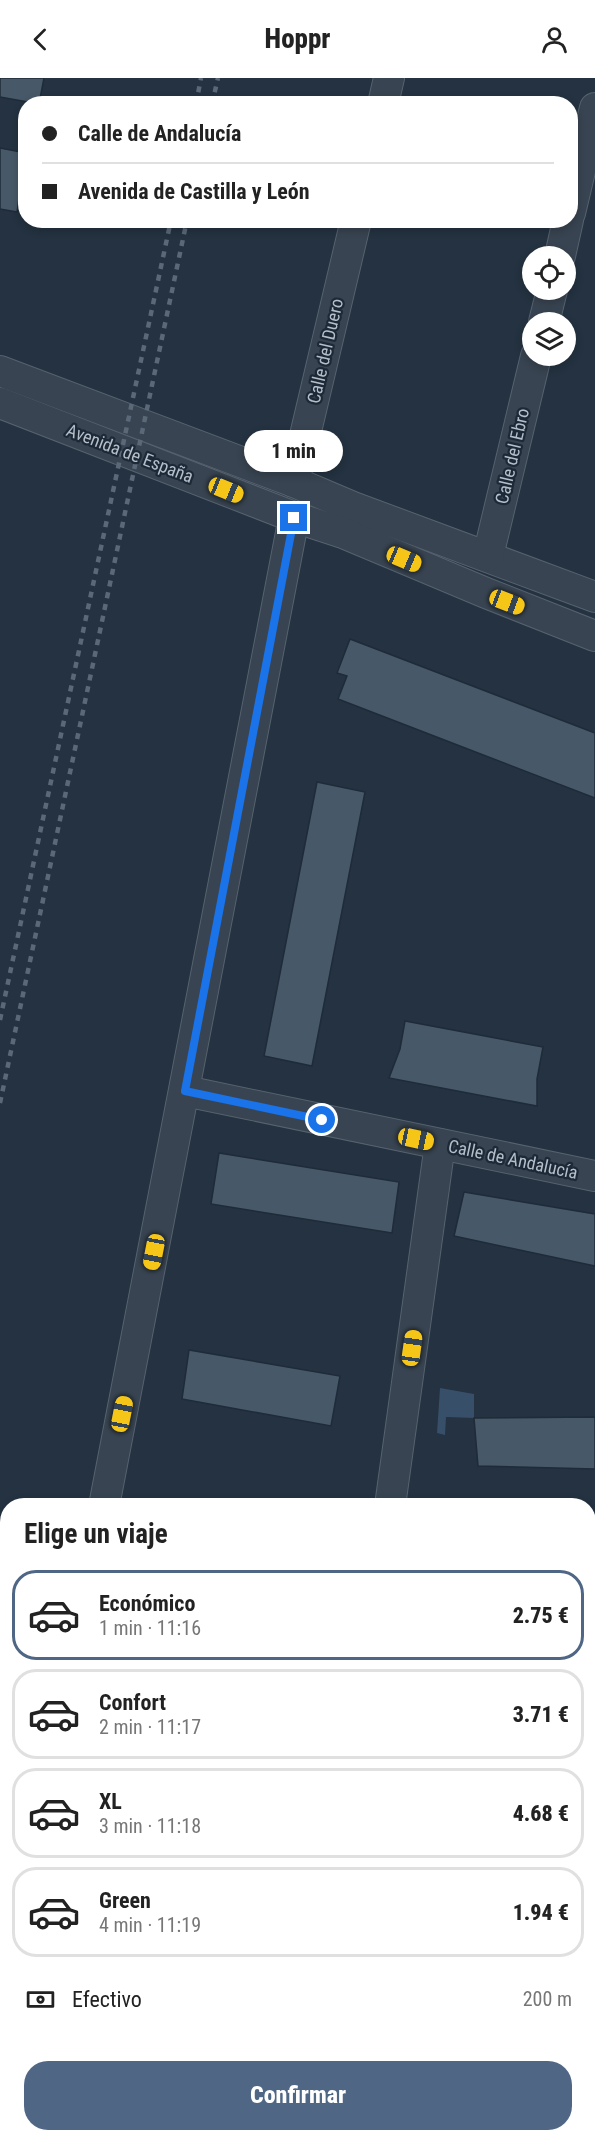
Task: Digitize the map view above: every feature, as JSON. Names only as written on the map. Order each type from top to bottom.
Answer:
[{"type":"street","points":[[385,96],[389,78]]},
{"type":"street","points":[[578,179],[595,108]]},
{"type":"street","name":"Calle del Duero","points":[[294,482],[354,228]]},
{"type":"street","points":[[562,246],[566,228]]},
{"type":"street","name":"Calle del Ebro","points":[[488,556],[534,366]]},
{"type":"street","name":"Avenida de España","points":[[0,371],[595,597]]},
{"type":"street","name":"Avenida de España","points":[[0,403],[294,518],[343,533],[595,636]]},
{"type":"street","points":[[106,1498],[294,518]]},
{"type":"street","name":"Calle de Andalucía","points":[[185,1091],[595,1176]]},
{"type":"street","points":[[391,1498],[440,1144]]},
{"type":"water","points":[[440,1388],[474,1394],[474,1418],[446,1417],[445,1435],[437,1433]]},
{"type":"building","points":[[0,78],[44,78],[41,96],[18,96],[18,100],[0,97]]},
{"type":"building","points":[[0,148],[18,151],[18,205],[17,212],[0,209]]},
{"type":"building","points":[[350,639],[595,733],[595,798],[338,699],[347,676],[337,673]]},
{"type":"building","points":[[317,782],[365,792],[312,1066],[264,1056]]},
{"type":"building","points":[[405,1021],[543,1047],[537,1079],[537,1106],[389,1078],[400,1049]]},
{"type":"building","points":[[219,1153],[399,1182],[392,1233],[211,1204]]},
{"type":"building","points":[[464,1192],[595,1214],[595,1266],[454,1236]]},
{"type":"building","points":[[189,1350],[340,1376],[331,1426],[182,1399]]},
{"type":"building","points":[[595,1417],[595,1469],[478,1466],[474,1418]]},
{"type":"railway","points":[[198,96],[201,78]]},
{"type":"railway","points":[[214,96],[218,78]]},
{"type":"railway","points":[[0,1020],[169,228]]},
{"type":"railway","points":[[0,1103],[185,228]]},
{"type":"route","points":[[294,518],[185,1091],[322,1120]]}]
